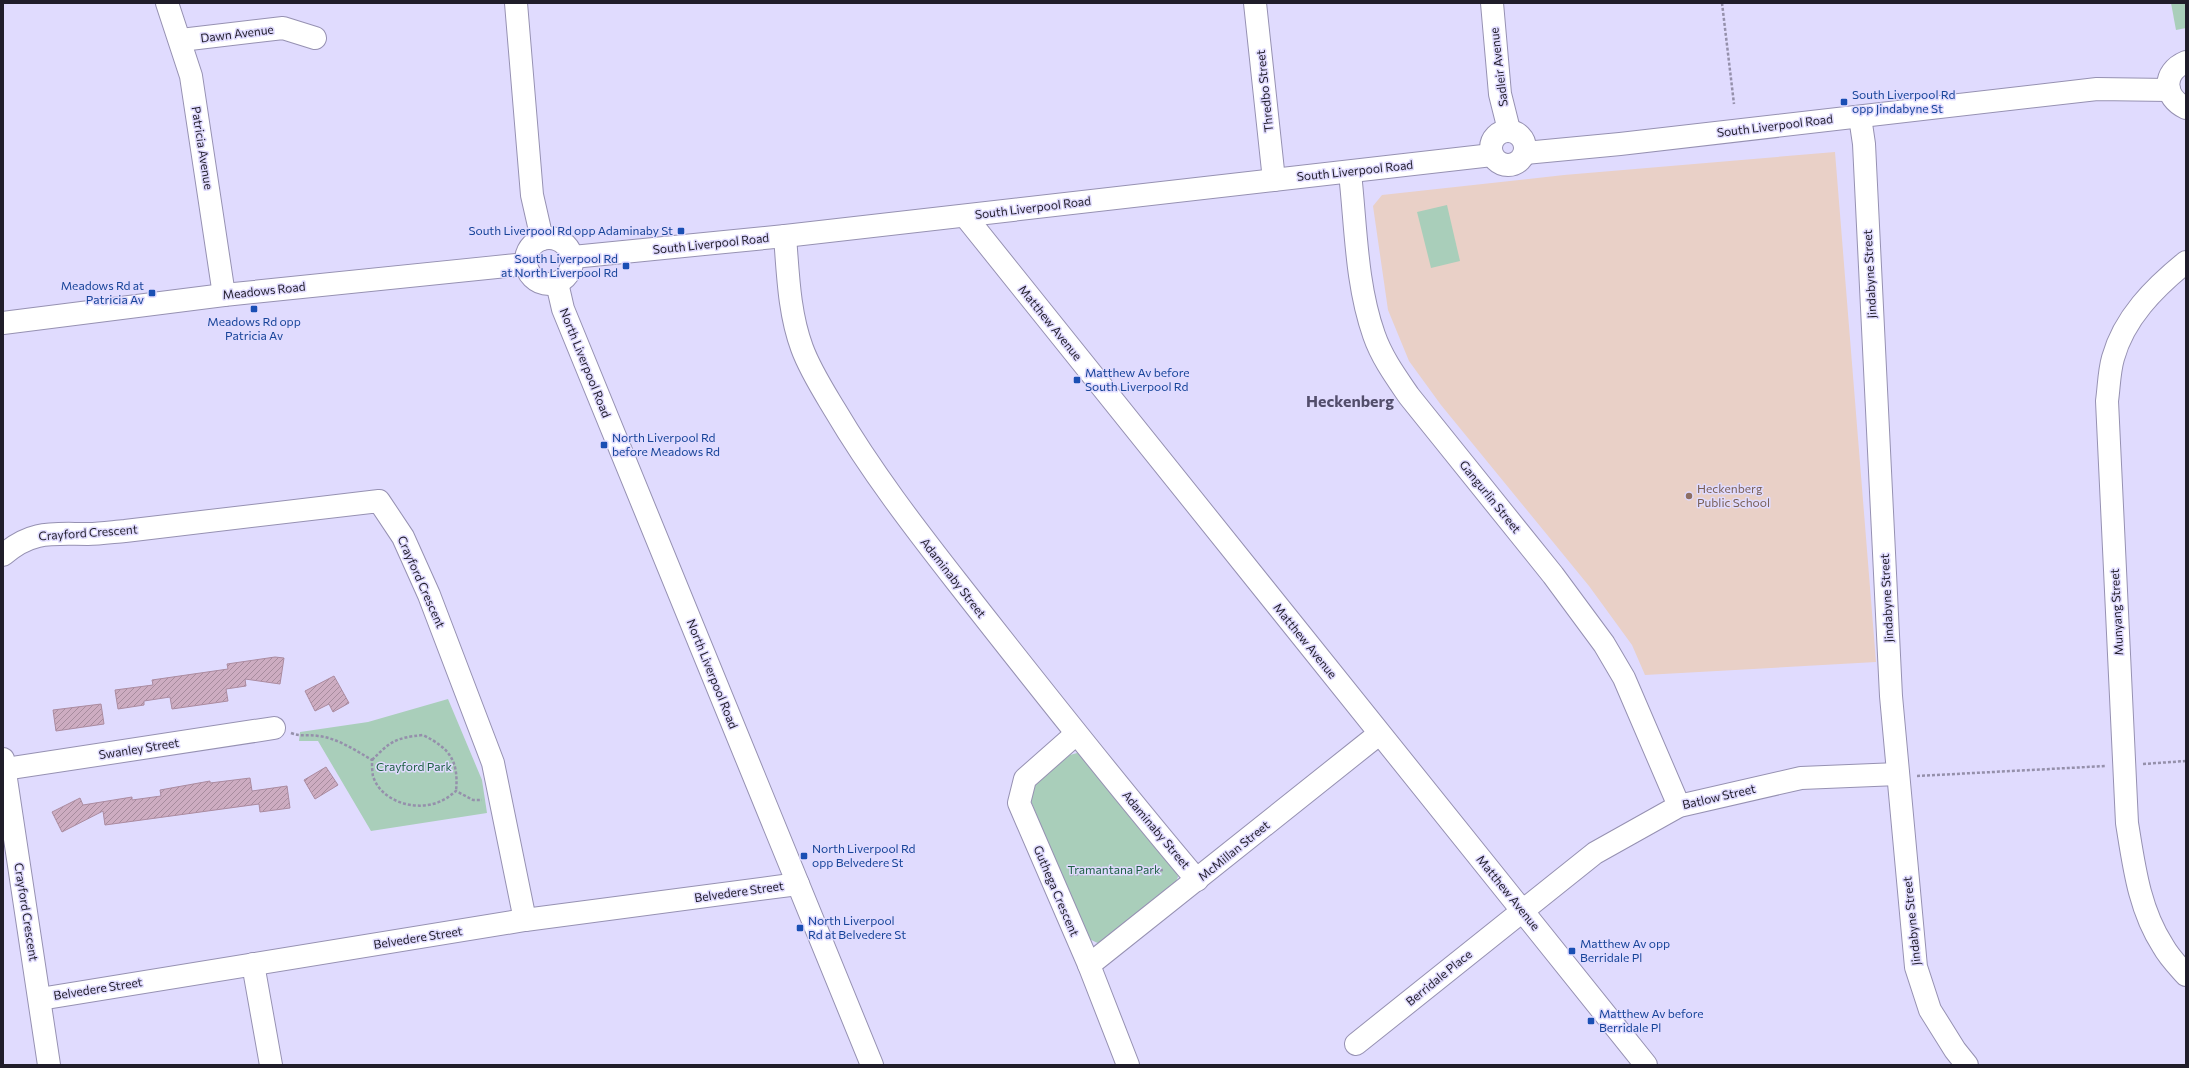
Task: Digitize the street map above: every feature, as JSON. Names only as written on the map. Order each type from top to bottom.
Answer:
[{"type":"street","name":"Patricia Avenue","points":[[167,3],[181,40],[191,76],[224,295]]},
{"type":"street","points":[[516,3],[532,195],[542,239]]},
{"type":"street","name":"Thredbo Street","points":[[1255,3],[1274,180]]},
{"type":"street","name":"Sadleir Avenue","points":[[1492,3],[1500,94],[1509,130]]},
{"type":"street","name":"Dawn Avenue","points":[[181,40],[283,28],[315,38]]},
{"type":"street","points":[[2186,62],[2178,65],[2171,74],[2168,82],[2169,90],[2173,99],[2186,108]]},
{"type":"street","name":"South Liverpool Road","points":[[1525,153],[1620,144],[2097,89],[2169,90]]},
{"type":"street","name":"Jindabyne Street","points":[[1860,117],[1864,144],[1892,696],[1908,775],[1916,967],[1930,1010],[1955,1050],[1967,1065]]},
{"type":"street","points":[[1509,130],[1520,135],[1524,140],[1525,153],[1518,162],[1512,165],[1500,163],[1492,155],[1491,148],[1495,137],[1499,133],[1509,130]]},
{"type":"street","name":"South Liverpool Road","points":[[572,257],[785,236],[1274,180],[1350,173],[1492,155]]},
{"type":"street","name":"Gangurlin Street","points":[[1350,173],[1363,299],[1375,337],[1390,368],[1409,396],[1553,575],[1604,644],[1624,678],[1679,806]]},
{"type":"street","name":"Matthew Avenue","points":[[965,216],[1646,1065]]},
{"type":"street","name":"Adaminaby Street","points":[[785,236],[794,323],[802,349],[817,380],[846,429],[891,497],[1076,734],[1191,873]]},
{"type":"street","points":[[553,237],[560,240],[567,245],[572,257],[569,273],[557,283],[543,283],[536,280],[530,274],[526,264],[529,249],[542,239],[553,237]]},
{"type":"street","name":"Munyang Street","points":[[2186,262],[2164,280],[2128,320],[2113,358],[2107,401],[2127,824],[2136,883],[2146,913],[2163,946],[2186,975]]},
{"type":"street","name":"Meadows Road","points":[[3,323],[224,295],[526,264]]},
{"type":"street","name":"North Liverpool Road","points":[[557,283],[562,309],[872,1065]]},
{"type":"street","name":"Crayford Crescent","points":[[3,555],[24,540],[50,532],[89,534],[125,531],[379,501],[403,537],[429,595],[493,763],[525,920]]},
{"type":"street","name":"Swanley Street","points":[[4,764],[274,728]]},
{"type":"street","name":"Guthega Crescent","points":[[1076,734],[1025,779],[1018,803],[1088,965],[1128,1065]]},
{"type":"street","name":"McMillan Street","points":[[1088,965],[1191,873],[1379,734]]},
{"type":"street","name":"Crayford Crescent","points":[[4,764],[49,1065]]},
{"type":"street","name":"Batlow Street","points":[[1522,911],[1595,853],[1679,806],[1801,778],[1908,775]]},
{"type":"street","name":"Belvedere Street","points":[[40,999],[525,920],[798,884]]},
{"type":"street","name":"Berridale Place","points":[[1356,1044],[1522,911]]},
{"type":"street","points":[[253,964],[271,1065]]},
{"type":"path","points":[[1722,3],[1734,104]]},
{"type":"path","points":[[274,728],[300,737],[317,736],[333,739],[372,760]]},
{"type":"path","points":[[423,735],[448,751],[457,769],[456,791],[444,800],[427,805],[400,803],[383,793],[373,776],[372,760],[388,743],[405,737],[423,735]]},
{"type":"path","points":[[1908,775],[2186,761]]},
{"type":"path","points":[[456,791],[473,800],[500,799]]},
{"type":"path","points":[[1050,876],[1167,870],[1171,872],[1191,873]]},
{"type":"shaded area","name":"Heckenberg Public School","points":[[1835,152],[1876,662],[1645,675],[1632,645],[1589,586],[1441,405],[1409,361],[1388,310],[1373,206],[1382,195],[1564,175]]},
{"type":"green space","points":[[2171,3],[2186,3],[2186,28],[2176,30]]},
{"type":"green space","points":[[1447,205],[1460,261],[1431,268],[1417,212]]},
{"type":"green space","name":"Crayford Park","points":[[448,699],[482,780],[487,813],[371,831],[318,741],[299,741],[300,732],[368,722]]},
{"type":"green space","name":"Tramantana Park","points":[[1077,753],[1089,758],[1176,866],[1178,877],[1172,890],[1102,944],[1091,940],[1083,931],[1031,801],[1033,785],[1070,755]]},
{"type":"building","points":[[275,657],[284,658],[280,684],[245,679],[246,686],[226,689],[228,701],[172,709],[170,697],[144,701],[144,705],[118,709],[115,690],[153,685],[152,680],[228,669],[227,664]]},
{"type":"building","points":[[334,676],[349,703],[333,712],[329,704],[315,711],[305,691]]},
{"type":"building","points":[[101,704],[104,724],[56,731],[53,710]]},
{"type":"building","points":[[326,767],[338,785],[315,799],[304,780]]},
{"type":"building","points":[[250,778],[252,791],[287,786],[290,808],[260,812],[259,804],[105,825],[103,811],[62,832],[52,812],[80,798],[83,805],[132,797],[132,800],[161,796],[160,790],[210,781],[210,783]]},
{"type":"place","name":"South Liverpool Rd opp Jindabyne St","points":[[1844,102]]},
{"type":"place","name":"South Liverpool Rd opp Adaminaby St","points":[[681,231]]},
{"type":"place","name":"South Liverpool Rd at North Liverpool Rd","points":[[626,266]]},
{"type":"place","name":"Meadows Rd at Patricia Av","points":[[152,293]]},
{"type":"place","name":"Meadows Rd opp Patricia Av","points":[[254,309]]},
{"type":"place","name":"Matthew Av before South Liverpool Rd","points":[[1077,380]]},
{"type":"place","name":"North Liverpool Rd before Meadows Rd","points":[[604,445]]},
{"type":"place","name":"Heckenberg Public School","points":[[1689,496]]},
{"type":"place","name":"North Liverpool Rd opp Belvedere St","points":[[804,856]]},
{"type":"place","name":"North Liverpool Rd at Belvedere St","points":[[800,928]]},
{"type":"place","name":"Matthew Av opp Berridale Pl","points":[[1572,951]]},
{"type":"place","name":"Matthew Av before Berridale Pl","points":[[1591,1021]]},
{"type":"district","name":"Heckenberg","points":[[1350,401]]}]
